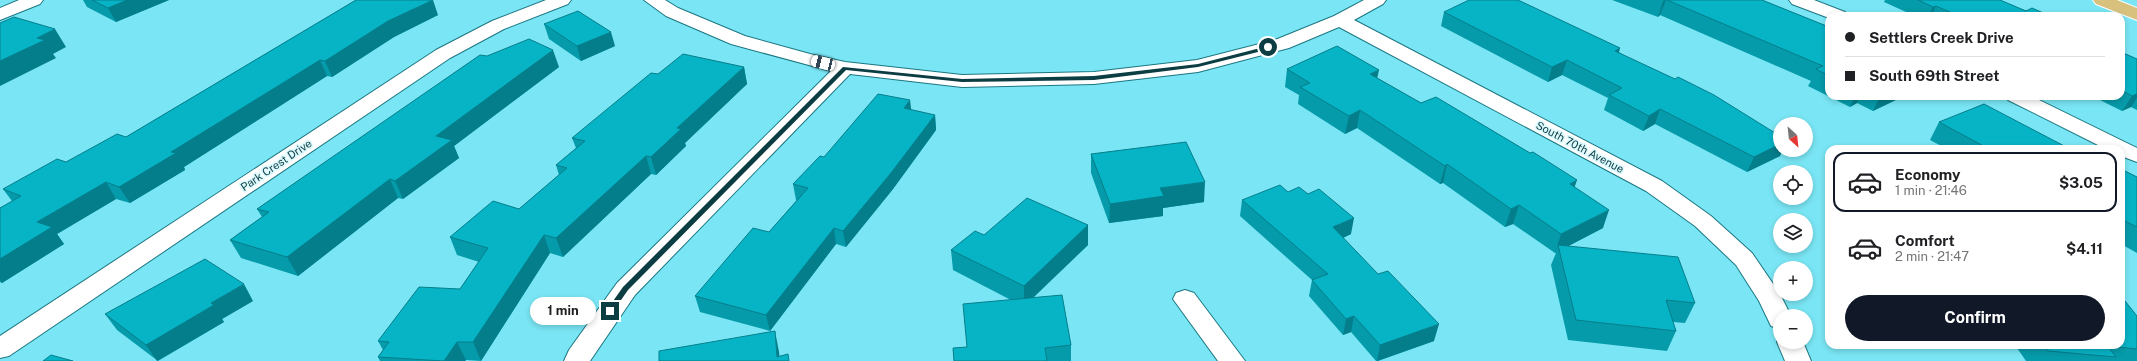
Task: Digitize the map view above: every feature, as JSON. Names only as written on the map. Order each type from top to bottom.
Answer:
[{"type":"main road","points":[[2102,0],[2137,15]]},
{"type":"street","points":[[0,15],[34,0]]},
{"type":"street","name":"Park Crest Drive","points":[[0,349],[444,54],[498,24],[562,0]]},
{"type":"street","points":[[653,0],[672,12],[738,40],[845,68],[962,81],[1094,78],[1198,66],[1282,44],[1340,20],[1377,0]]},
{"type":"street","points":[[1798,0],[1828,12]]},
{"type":"street","name":"South 70th Avenue","points":[[1340,20],[1654,186],[1703,221],[1744,259],[1771,300],[1775,309]]},
{"type":"street","points":[[577,361],[578,357],[626,288],[845,68]]},
{"type":"street","points":[[2023,100],[2115,145]]},
{"type":"street","points":[[2125,150],[2137,156]]},
{"type":"street","points":[[1185,299],[1232,361]]},
{"type":"street","points":[[1793,349],[1798,361]]},
{"type":"building","points":[[92,0],[127,0],[108,8]]},
{"type":"building","points":[[356,0],[433,0],[388,21],[325,61],[320,60],[171,152],[176,153],[119,187],[106,182],[37,222],[52,227],[0,259],[0,208],[21,196],[3,189],[57,159],[66,162],[117,134],[126,137]]},
{"type":"building","points":[[1469,0],[1518,0],[1620,48],[1615,51],[1675,79],[1678,77],[1714,95],[1773,132],[1773,148],[1754,157],[1660,109],[1649,116],[1609,95],[1622,88],[1567,60],[1552,67],[1444,12]]},
{"type":"building","points":[[1667,0],[1762,0],[1825,25],[1825,74],[1816,69],[1823,66]]},
{"type":"building","points":[[1918,0],[2000,0],[2026,11],[2032,8],[2041,12],[1950,12],[1936,6],[1933,7]]},
{"type":"building","points":[[578,11],[611,32],[577,46],[544,24]]},
{"type":"building","points":[[14,17],[55,29],[37,38],[45,40],[0,61],[0,23]]},
{"type":"building","points":[[529,39],[553,50],[436,136],[452,140],[395,181],[390,179],[287,257],[230,240],[269,212],[257,209],[480,55],[487,56]]},
{"type":"building","points":[[1337,46],[1379,70],[1370,74],[1421,103],[1436,97],[1530,153],[1533,152],[1577,180],[1570,184],[1609,210],[1561,234],[1519,205],[1511,209],[1447,164],[1445,166],[1360,110],[1349,116],[1300,87],[1310,83],[1287,69]]},
{"type":"building","points":[[683,54],[744,67],[677,128],[681,129],[651,157],[646,156],[556,238],[544,235],[473,342],[457,342],[444,361],[378,357],[389,342],[378,341],[419,287],[460,289],[488,248],[450,237],[493,201],[519,209],[567,168],[556,165],[585,141],[572,138],[651,73],[658,74]]},
{"type":"building","points":[[2125,54],[2137,59],[2137,94],[2132,96],[2125,92]]},
{"type":"building","points":[[878,94],[910,100],[904,108],[935,115],[891,173],[843,231],[834,228],[766,315],[695,296],[753,228],[769,232],[808,188],[793,184],[820,156],[824,157]]},
{"type":"building","points":[[1984,104],[2062,145],[1982,145],[1939,122]]},
{"type":"building","points":[[1186,142],[1205,182],[1160,188],[1164,196],[1110,204],[1091,154]]},
{"type":"building","points":[[2125,171],[2137,177],[2137,227],[2125,221]]},
{"type":"building","points":[[1280,185],[1288,192],[1299,187],[1308,194],[1319,189],[1354,218],[1333,227],[1378,274],[1388,271],[1439,324],[1380,345],[1354,316],[1346,319],[1312,280],[1328,274],[1242,200]]},
{"type":"building","points":[[1027,198],[1088,225],[1024,286],[951,250],[975,231],[984,235]]},
{"type":"building","points":[[1558,245],[1678,257],[1695,303],[1666,300],[1676,331],[1576,320]]},
{"type":"building","points":[[205,259],[244,284],[211,303],[214,305],[146,345],[105,314]]},
{"type":"building","points":[[1062,295],[1071,345],[1045,348],[1047,361],[954,361],[953,348],[967,347],[963,304]]},
{"type":"building","points":[[2125,301],[2137,316],[2137,349],[2125,348]]},
{"type":"building","points":[[775,331],[777,357],[788,354],[789,361],[659,361],[659,351]]},
{"type":"building","points":[[2047,349],[2110,349],[2116,357],[2048,351]]},
{"type":"building","points":[[51,355],[73,361],[43,361]]},
{"type":"route","points":[[610,311],[626,288],[845,68],[962,81],[1094,78],[1198,66],[1268,47]]}]
